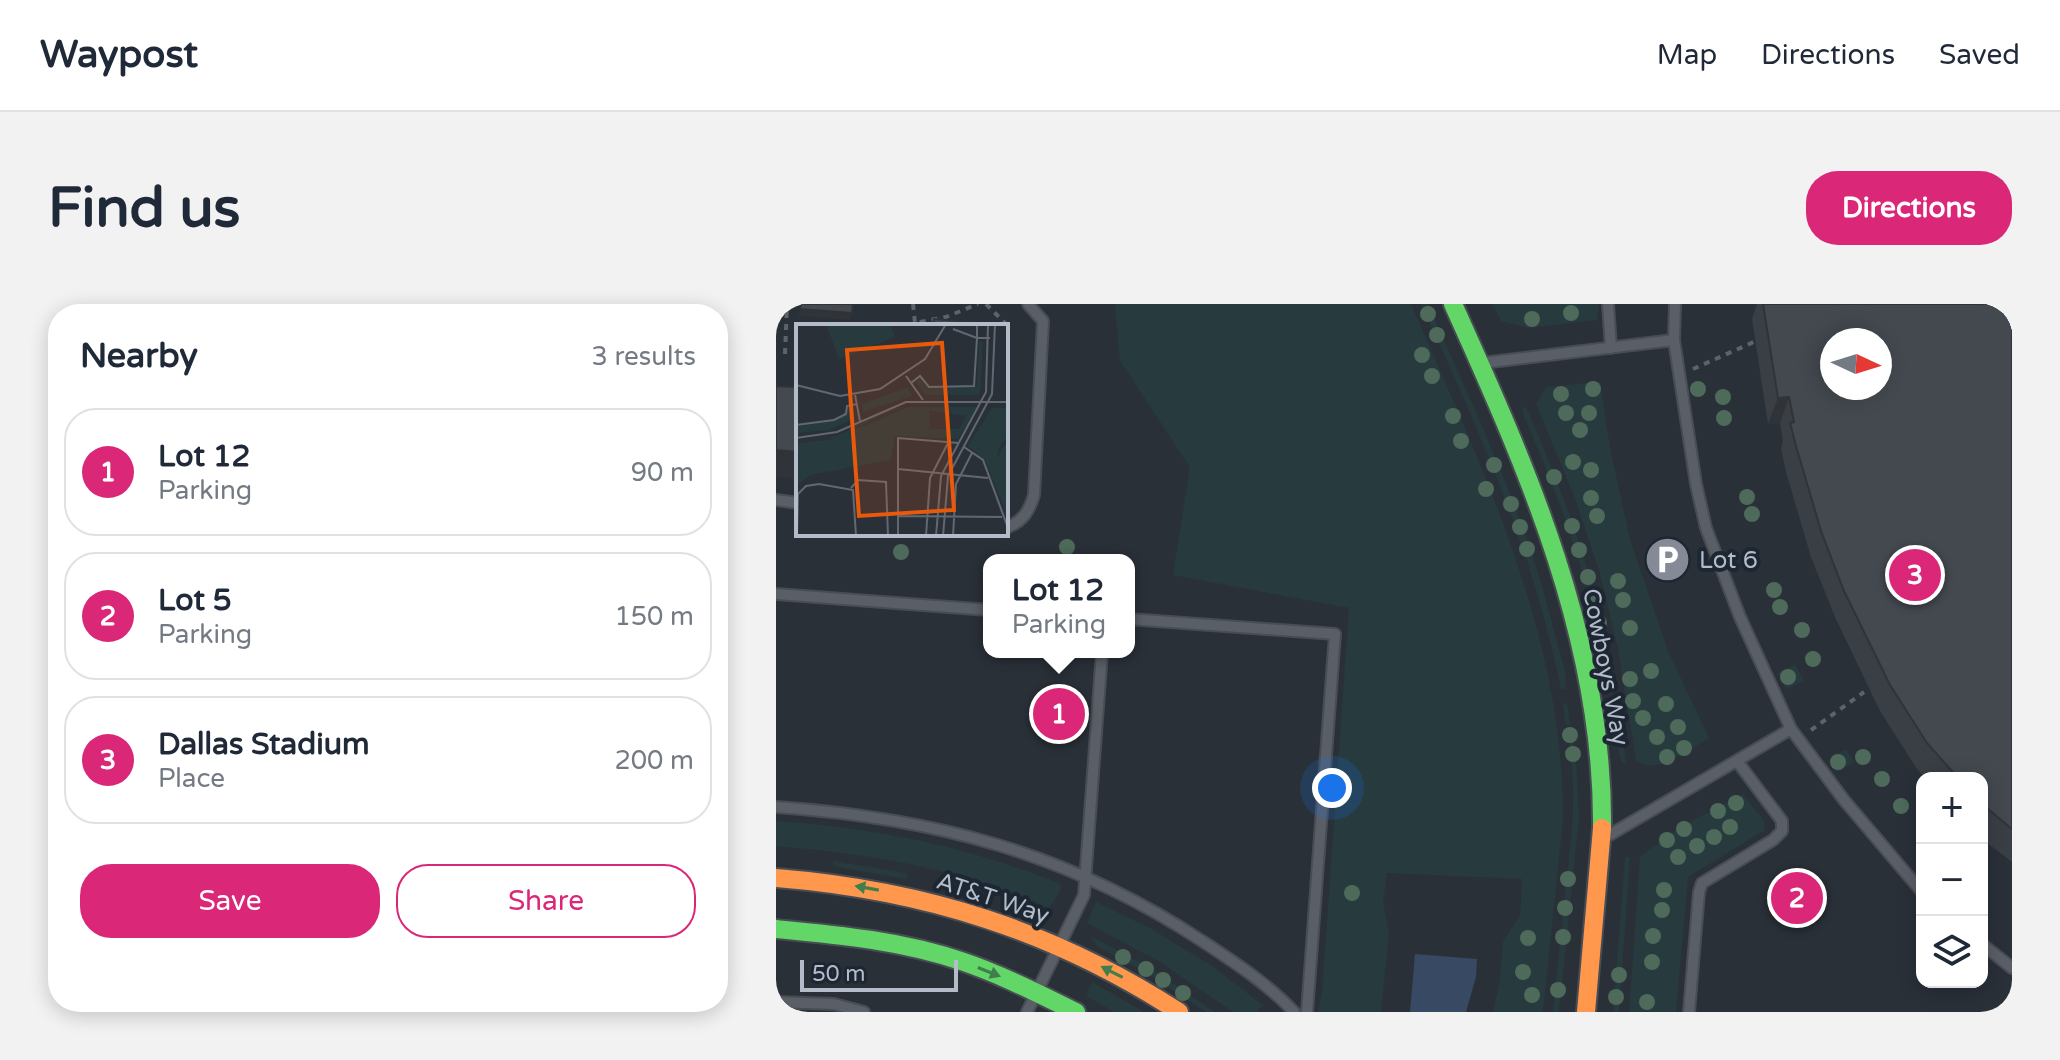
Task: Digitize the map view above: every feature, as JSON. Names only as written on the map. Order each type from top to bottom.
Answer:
[{"type":"main road","name":"Cowboys Way","points":[[1453,304],[1535,495],[1561,566],[1581,635],[1596,725],[1601,779],[1601,840],[1586,1012]]},
{"type":"main road","name":"AT&T Way","points":[[776,878],[868,887],[981,915],[1032,933],[1154,994],[1179,1012]]},
{"type":"main road","points":[[776,929],[861,938],[962,962],[1076,1012]]},
{"type":"lane","points":[[1008,527],[1029,511],[1034,495],[1043,321],[1028,304]]},
{"type":"lane","points":[[1608,304],[1611,348]]},
{"type":"lane","points":[[1675,304],[1674,340],[1688,441],[1706,528],[1740,617],[1795,734],[1867,829],[1916,885]]},
{"type":"lane","points":[[1480,364],[1674,340]]},
{"type":"lane","points":[[776,500],[796,503]]},
{"type":"lane","points":[[776,594],[983,610]]},
{"type":"lane","points":[[1135,619],[1335,634],[1307,1012]]},
{"type":"lane","points":[[1027,1012],[1084,895],[1102,658]]},
{"type":"lane","points":[[1601,840],[1737,761],[1795,734]]},
{"type":"lane","points":[[1689,1012],[1702,883],[1773,840],[1782,831],[1782,821],[1737,761]]},
{"type":"lane","points":[[776,807],[862,814],[926,825],[1022,851],[1085,877],[1184,929],[1255,978],[1294,1012]]},
{"type":"lane","points":[[1988,949],[2012,968]]},
{"type":"lane","points":[[776,1002],[834,1004],[864,1012]]},
{"type":"path","points":[[785,354],[787,304]]},
{"type":"path","points":[[913,304],[915,324],[946,317],[978,304]]},
{"type":"path","points":[[986,304],[1006,324]]},
{"type":"path","points":[[1679,376],[1756,341]]},
{"type":"path","points":[[1795,734],[1864,692]]},
{"type":"green space","points":[[1115,304],[1411,304],[1491,491],[1534,619],[1550,685],[1560,752],[1563,820],[1543,1012],[1493,1012],[1500,980],[1503,942],[1520,915],[1522,879],[1387,873],[1383,902],[1389,933],[1381,1012],[1318,1012],[1322,993],[1349,608],[1173,575],[1190,467],[1120,361]]},
{"type":"green space","points":[[1421,304],[1428,304],[1515,508],[1544,592],[1564,669],[1565,689],[1561,689],[1536,589],[1503,493]]},
{"type":"green space","points":[[1492,304],[1599,305],[1597,320],[1529,328],[1501,321]]},
{"type":"green space","points":[[1600,382],[1611,453],[1630,539],[1668,651],[1709,738],[1673,760],[1653,765],[1636,760],[1618,649],[1599,570],[1575,498],[1536,404],[1546,387]]},
{"type":"green space","points":[[1526,407],[1590,578],[1608,649],[1613,686],[1608,678],[1593,610],[1573,543],[1523,414],[1522,409]]},
{"type":"green space","points":[[1795,664],[1804,681],[1786,689],[1778,673]]},
{"type":"green space","points":[[1613,697],[1617,697],[1626,762],[1622,762],[1619,753]]},
{"type":"green space","points":[[1567,703],[1576,759],[1579,817],[1559,1012],[1553,1012],[1573,812],[1572,763],[1567,730],[1570,730],[1570,725],[1566,725],[1563,704]]},
{"type":"green space","points":[[1846,749],[1854,762],[1837,772],[1829,760]]},
{"type":"green space","points":[[1743,794],[1764,821],[1765,830],[1688,877],[1676,1012],[1629,1012],[1640,857],[1679,828]]},
{"type":"green space","points":[[776,821],[848,828],[956,849],[1060,884],[1061,890],[1049,908],[984,883],[916,865],[776,846]]},
{"type":"green space","points":[[1625,857],[1630,857],[1619,1012],[1613,1012]]},
{"type":"green space","points":[[833,861],[907,873],[906,879],[842,868],[833,865]]},
{"type":"green space","points":[[1096,902],[1150,928],[1209,964],[1263,1005],[1257,1012],[1233,1012],[1160,962],[1087,923]]},
{"type":"green space","points":[[1089,935],[1150,968],[1215,1012],[1206,1012],[1147,973],[1098,947]]},
{"type":"green space","points":[[1092,982],[1144,1012],[1114,1012],[1086,996]]},
{"type":"water","points":[[1415,954],[1477,959],[1476,977],[1466,1012],[1410,1012]]},
{"type":"building","points":[[801,304],[853,304],[852,313],[800,309]]},
{"type":"building","points":[[1763,304],[2012,304],[2012,829],[1988,809],[1988,772],[1953,772],[1927,743],[1890,685],[1844,591],[1821,531],[1790,423],[1794,422],[1789,397],[1778,398]]},
{"type":"building","points":[[934,319],[994,324],[933,324]]},
{"type":"building","points":[[776,386],[796,387],[796,452],[776,450]]},
{"type":"traffic: fast","points":[[1453,304],[1534,494],[1576,624],[1590,691],[1599,759],[1602,828]]},
{"type":"traffic: fast","points":[[776,929],[871,940],[941,955],[992,973],[1076,1012]]},
{"type":"traffic: slow","points":[[1586,1012],[1602,828]]},
{"type":"traffic: slow","points":[[776,878],[884,893],[986,919],[1084,959],[1132,983],[1179,1012]]},
{"type":"place","name":"Lot 6","points":[[1668,560]]},
{"type":"place","name":"Dallas Stadium","points":[[1915,575]]},
{"type":"place","name":"Lot 12","points":[[1059,714]]},
{"type":"place","name":"Lot 5","points":[[1797,898]]}]
